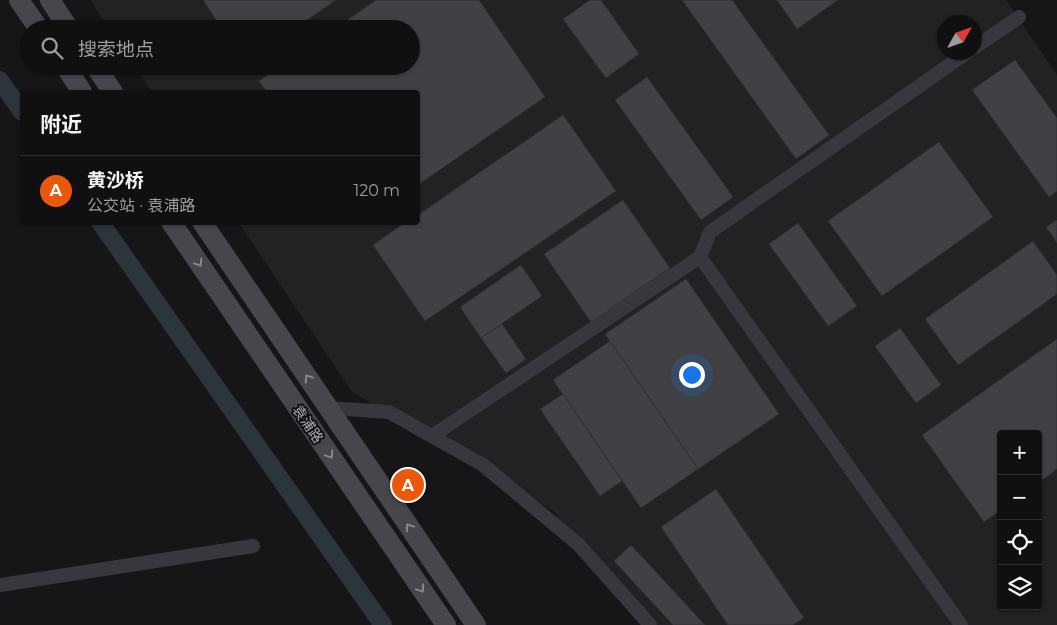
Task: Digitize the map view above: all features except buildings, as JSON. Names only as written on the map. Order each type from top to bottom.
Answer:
[{"type":"main road","points":[[19,0],[33,20]]},
{"type":"main road","points":[[50,0],[63,20]]},
{"type":"main road","points":[[70,75],[81,90]]},
{"type":"main road","points":[[101,75],[112,90]]},
{"type":"main road","name":"袁浦路","points":[[173,225],[446,625]]},
{"type":"main road","name":"袁浦路","points":[[204,225],[476,625]]},
{"type":"street","points":[[982,42],[1018,17]]},
{"type":"street","points":[[432,436],[700,257],[710,232],[957,60]]},
{"type":"street","points":[[700,257],[961,625]]},
{"type":"street","points":[[329,408],[389,412],[483,465],[578,544],[650,625]]},
{"type":"street","points":[[0,586],[253,546]]},
{"type":"shaded area","points":[[90,0],[1006,0],[1057,75],[1057,625],[648,625],[553,511],[352,392],[240,225],[420,225],[420,90],[151,90],[140,75],[420,75],[420,20],[103,20]]},
{"type":"waterway","points":[[0,80],[20,109]]},
{"type":"waterway","points":[[102,225],[383,625]]},
{"type":"place","name":"黄沙桥","points":[[408,485]]}]
